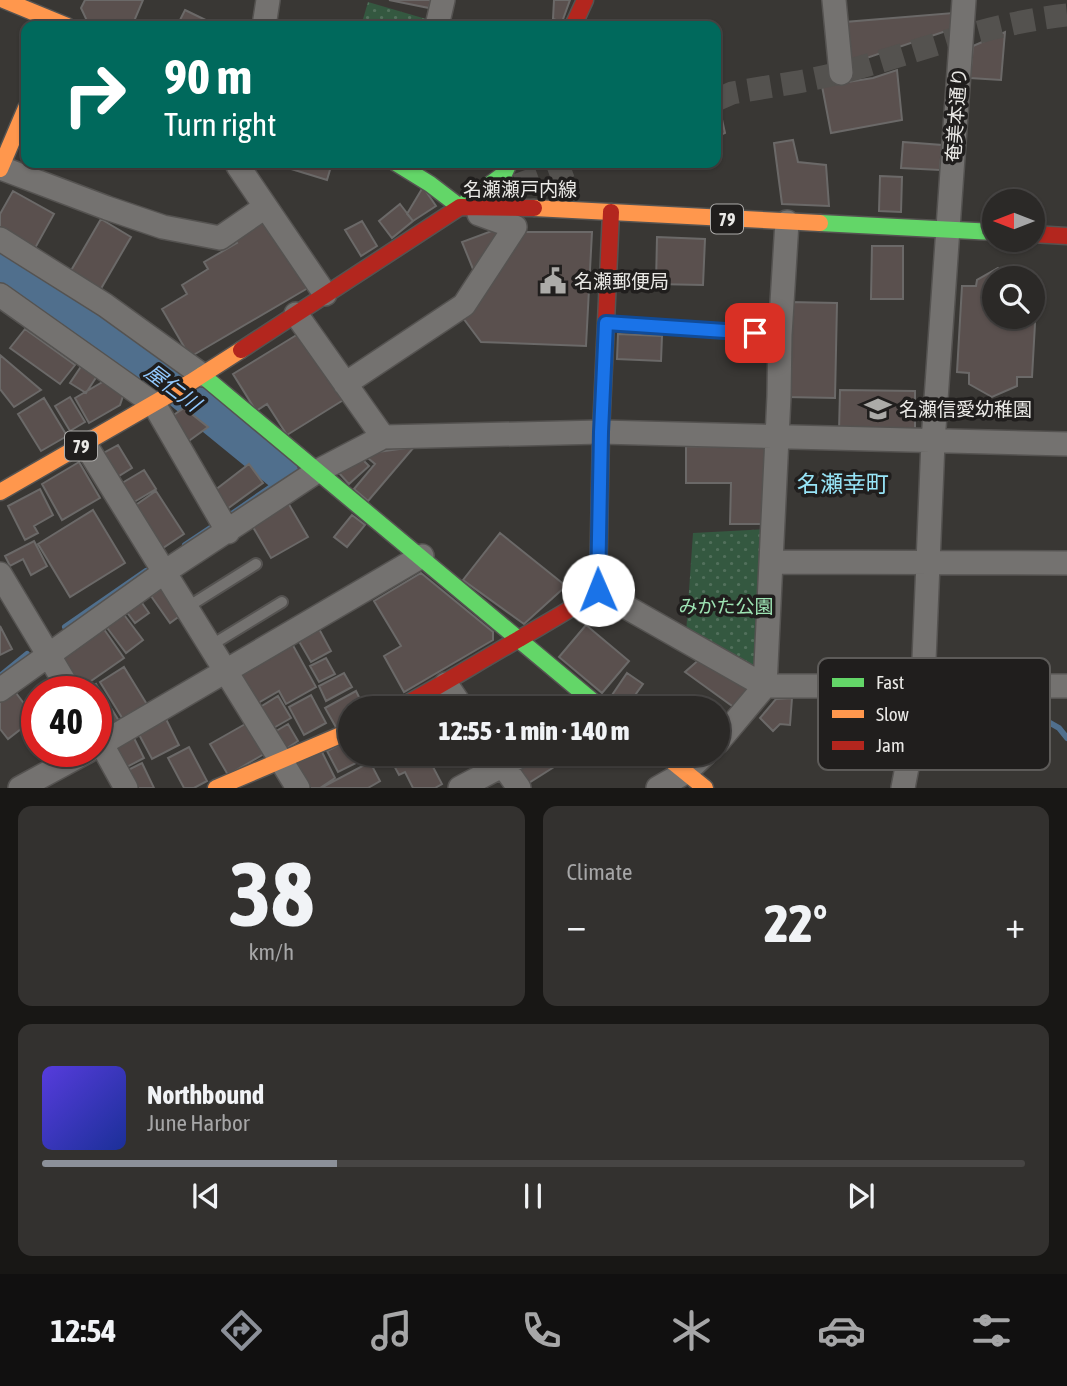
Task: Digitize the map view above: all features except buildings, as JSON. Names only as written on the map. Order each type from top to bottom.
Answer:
[{"type":"street","points":[[5,0],[62,21]]},
{"type":"street","points":[[265,21],[268,0]]},
{"type":"street","points":[[438,21],[443,0]]},
{"type":"street","points":[[575,21],[585,0]]},
{"type":"street","points":[[834,0],[841,73]]},
{"type":"street","name":"奄美本通り","points":[[924,658],[933,442],[964,0]]},
{"type":"street","points":[[21,120],[0,168],[107,208],[163,227],[220,238],[265,207]]},
{"type":"street","points":[[239,168],[326,295]]},
{"type":"street","points":[[345,384],[464,305],[515,227],[460,207],[405,168]]},
{"type":"street","points":[[460,207],[504,174],[507,168]]},
{"type":"street","name":"名瀬瀬戸内線","points":[[0,492],[197,378],[460,207],[552,208],[982,231]]},
{"type":"street","points":[[598,590],[601,432],[611,212]]},
{"type":"street","points":[[730,728],[765,686],[780,335],[788,222]]},
{"type":"street","points":[[1045,235],[1067,236]]},
{"type":"street","points":[[0,239],[105,305],[422,556],[587,696]]},
{"type":"street","points":[[0,295],[158,402],[228,532]]},
{"type":"street","points":[[296,314],[383,437]]},
{"type":"street","points":[[0,690],[163,573],[316,472],[383,437],[601,432],[1067,444]]},
{"type":"street","points":[[85,444],[298,788]]},
{"type":"street","points":[[112,735],[422,556]]},
{"type":"street","points":[[772,562],[1067,563]]},
{"type":"street","points":[[0,574],[61,676]]},
{"type":"street","points":[[422,696],[563,615],[598,590]]},
{"type":"street","points":[[598,590],[765,686],[818,685]]},
{"type":"street","points":[[446,684],[454,696]]},
{"type":"street","points":[[216,788],[338,736]]},
{"type":"street","points":[[460,788],[490,766]]},
{"type":"street","points":[[502,766],[519,788]]},
{"type":"street","points":[[678,766],[705,788]]},
{"type":"street","points":[[658,788],[692,766]]},
{"type":"street","points":[[20,788],[56,767]]},
{"type":"street","points":[[112,767],[126,788]]},
{"type":"street","name":"奄美本通り","points":[[903,788],[906,770]]},
{"type":"lane","points":[[606,323],[780,335]]},
{"type":"lane","points":[[186,608],[256,564]]},
{"type":"lane","points":[[210,646],[282,602]]},
{"type":"green space","points":[[368,2],[433,21],[362,21]]},
{"type":"green space","name":"みかた公園","points":[[769,529],[761,676],[686,634],[693,533]]},
{"type":"waterway","name":"屋仁川","points":[[0,267],[162,376],[281,473]]},
{"type":"waterway","name":"屋仁川","points":[[226,518],[274,485],[281,473]]},
{"type":"waterway","name":"屋仁川","points":[[185,545],[212,527]]},
{"type":"waterway","name":"屋仁川","points":[[65,627],[146,571]]},
{"type":"waterway","name":"屋仁川","points":[[0,676],[27,654]]},
{"type":"waterway","points":[[1050,723],[1059,728],[1067,738]]},
{"type":"tunnel","points":[[721,98],[732,93],[843,72],[1010,24],[1067,15]]},
{"type":"tunnel","points":[[485,197],[563,168]]},
{"type":"traffic: fast","points":[[404,168],[460,207],[504,174],[507,168]]},
{"type":"traffic: fast","points":[[820,223],[982,231]]},
{"type":"traffic: fast","points":[[202,375],[586,696]]},
{"type":"traffic: slow","points":[[4,0],[55,21]]},
{"type":"traffic: slow","points":[[0,169],[21,120]]},
{"type":"traffic: slow","points":[[534,208],[820,223]]},
{"type":"traffic: slow","points":[[0,492],[191,382],[241,350]]},
{"type":"traffic: slow","points":[[216,788],[338,736]]},
{"type":"traffic: slow","points":[[678,766],[705,788]]},
{"type":"traffic: jam","points":[[575,21],[585,0]]},
{"type":"traffic: jam","points":[[241,350],[460,207],[534,208]]},
{"type":"traffic: jam","points":[[420,696],[598,591],[601,432],[611,212]]},
{"type":"traffic: jam","points":[[1045,235],[1067,236]]},
{"type":"place","name":"名瀬郵便局","points":[[553,281]]},
{"type":"place","name":"名瀬信愛幼稚園","points":[[878,409]]},
{"type":"district","name":"名瀬幸町","points":[[843,484]]},
{"type":"route","points":[[598,590],[606,323],[755,333]]}]
